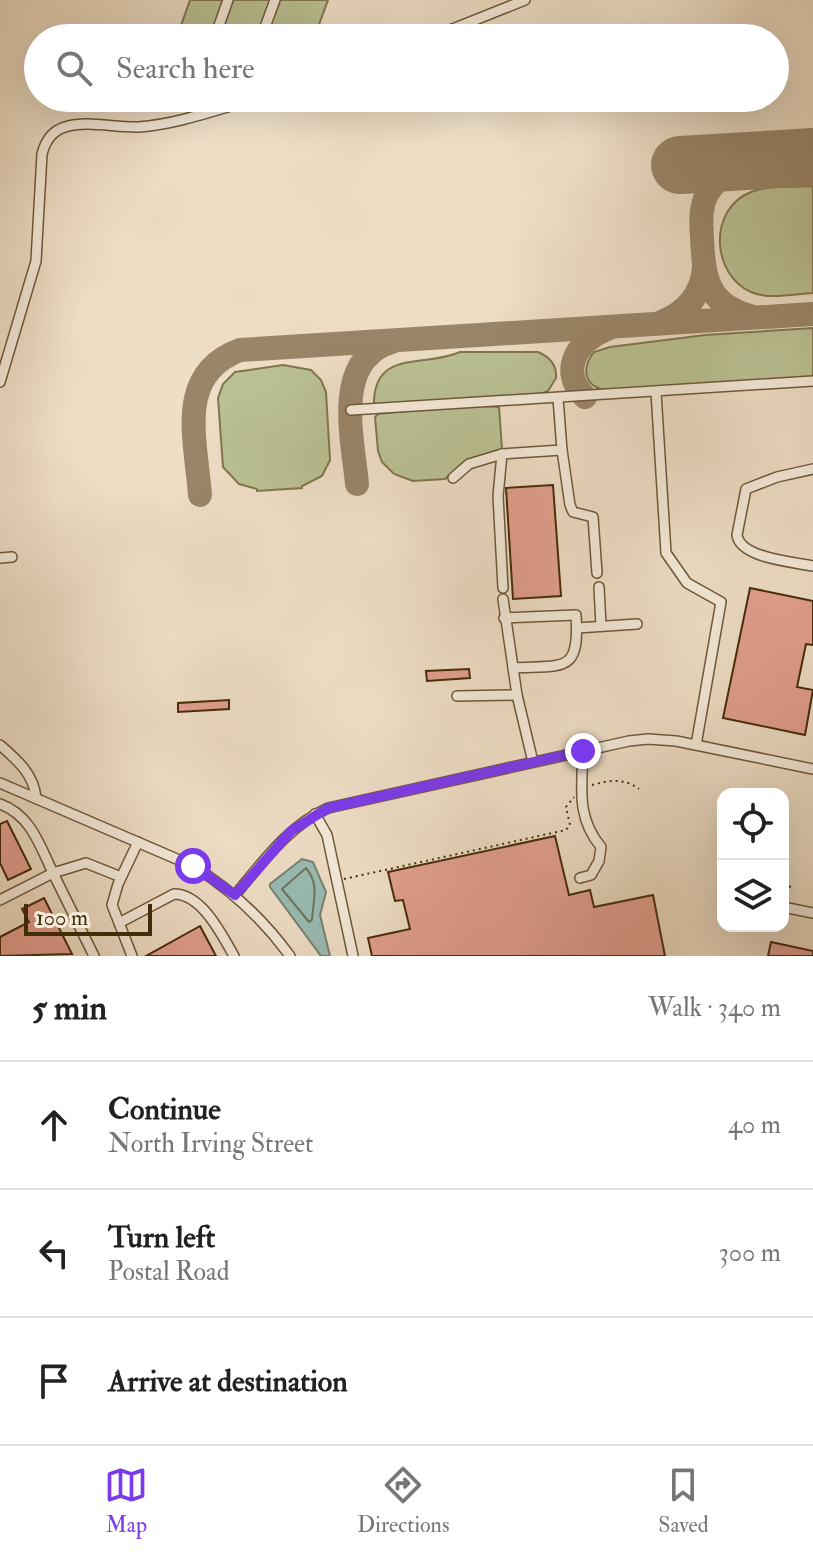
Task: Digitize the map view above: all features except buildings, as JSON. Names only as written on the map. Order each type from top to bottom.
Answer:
[{"type":"street","points":[[219,24],[228,0]]},
{"type":"street","points":[[266,24],[275,0]]},
{"type":"street","points":[[465,24],[525,0]]},
{"type":"street","points":[[0,382],[36,261],[42,154],[50,136],[70,125],[157,125],[206,112]]},
{"type":"street","points":[[351,410],[813,381]]},
{"type":"street","points":[[656,392],[666,553],[687,583],[721,602],[696,745]]},
{"type":"street","points":[[558,398],[570,505],[573,512],[593,517],[597,573]]},
{"type":"street","points":[[453,478],[469,464],[502,454],[562,450]]},
{"type":"street","points":[[502,454],[498,496],[504,618],[517,695],[533,762]]},
{"type":"street","points":[[813,469],[777,477],[746,489],[737,535],[743,549],[813,566]]},
{"type":"street","points":[[0,558],[12,557]]},
{"type":"street","points":[[599,587],[601,626]]},
{"type":"street","points":[[504,618],[576,615],[575,653],[565,664],[513,668]]},
{"type":"street","points":[[577,628],[637,624]]},
{"type":"street","points":[[457,696],[517,695]]},
{"type":"street","points":[[235,895],[291,831],[315,814],[344,803],[648,739],[696,745],[813,769]]},
{"type":"street","points":[[0,745],[26,771],[35,786],[36,798]]},
{"type":"street","points":[[580,878],[591,875],[599,861],[601,847],[589,833],[582,810],[583,751]]},
{"type":"street","points":[[0,783],[193,866],[235,895],[262,920],[290,956]]},
{"type":"street","points":[[0,804],[13,809],[29,823],[94,956]]},
{"type":"street","points":[[315,814],[327,835],[353,956]]},
{"type":"street","points":[[132,956],[112,905],[138,842]]},
{"type":"street","points":[[0,900],[53,873],[86,863],[121,877]]},
{"type":"street","points":[[119,923],[174,894],[182,894],[213,919],[234,956]]},
{"type":"street","points":[[789,908],[813,913]]},
{"type":"path","points":[[339,880],[566,830],[570,825],[566,807],[582,788],[606,781],[630,782],[639,789]]},
{"type":"path","points":[[789,887],[793,887]]},
{"type":"green space","points":[[190,0],[328,0],[319,24],[182,24]]},
{"type":"green space","points":[[813,186],[813,293],[765,296],[751,292],[728,271],[722,257],[720,242],[727,212],[737,200],[751,192],[773,187]]},
{"type":"green space","points":[[813,328],[813,379],[604,390],[588,380],[586,369],[594,352],[610,347],[705,335]]},
{"type":"green space","points":[[460,352],[538,352],[552,362],[556,378],[548,391],[540,394],[374,405],[376,387],[382,375],[392,367]]},
{"type":"green space","points":[[283,365],[311,370],[321,380],[326,392],[330,460],[322,476],[302,488],[257,491],[239,484],[223,467],[218,398],[223,384],[235,372]]},
{"type":"green space","points":[[462,405],[499,407],[502,449],[463,463],[445,479],[413,481],[394,474],[382,462],[375,417],[378,414]]},
{"type":"water","points":[[302,859],[313,862],[326,892],[320,915],[330,956],[321,956],[270,887]]},
{"type":"taxiway","points":[[745,161],[710,189],[703,205],[701,227],[704,265],[711,288],[725,304],[750,316]]},
{"type":"taxiway","points":[[662,322],[692,301],[700,286],[704,267]]},
{"type":"taxiway","points":[[200,495],[194,431],[198,392],[206,375],[219,361],[240,350],[813,314]]},
{"type":"taxiway","points":[[585,397],[573,377],[575,357],[580,348],[607,329]]},
{"type":"taxiway","points":[[357,484],[350,424],[354,383],[361,365],[373,351],[392,342]]},
{"type":"runway","points":[[680,165],[813,157]]},
{"type":"route","points":[[193,866],[235,895],[291,831],[328,808],[583,751]]}]
